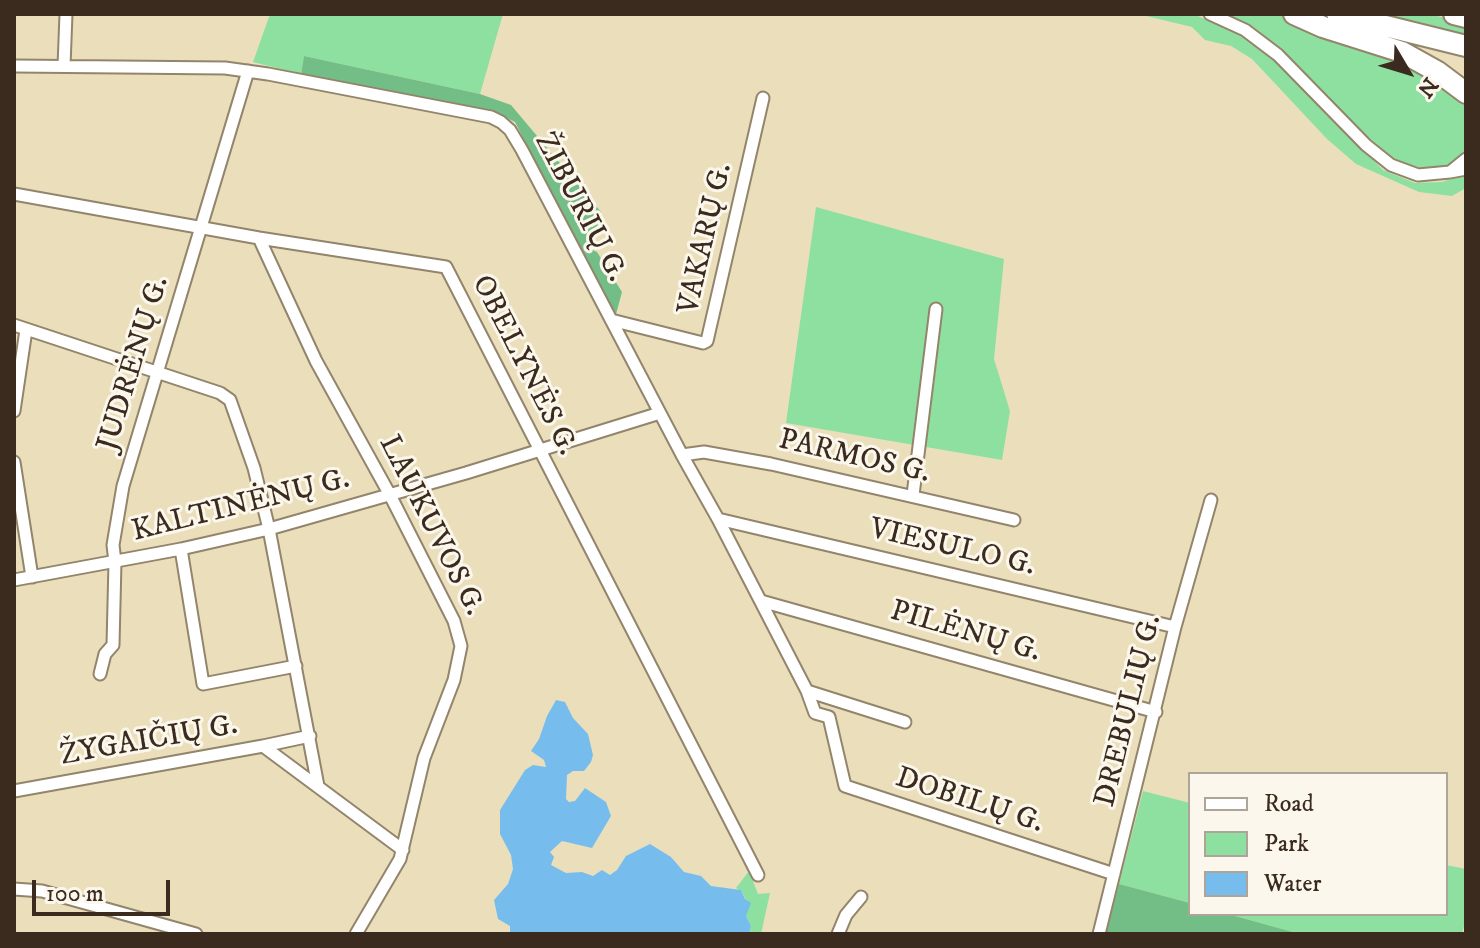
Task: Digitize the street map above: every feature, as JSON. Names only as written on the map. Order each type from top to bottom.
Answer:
[{"type":"highway","points":[[1294,14],[1402,52],[1438,72],[1466,93]]},
{"type":"highway","points":[[1337,14],[1466,46]]},
{"type":"highway","points":[[1454,14],[1466,17]]},
{"type":"street","points":[[64,66],[66,14]]},
{"type":"street","points":[[1210,14],[1245,30],[1278,55],[1366,145],[1391,165],[1418,175],[1466,169]]},
{"type":"street","name":"ŽIBURIŲ G.","points":[[14,66],[200,66],[248,71],[491,117],[501,122],[522,150],[761,601],[815,713],[829,717],[838,749]]},
{"type":"street","name":"JUDRĖNŲ G.","points":[[100,674],[105,654],[113,645],[113,545],[118,511],[248,71]]},
{"type":"street","name":"VAKARŲ G.","points":[[611,320],[703,343],[707,341],[763,98]]},
{"type":"street","points":[[1450,172],[1466,159]]},
{"type":"street","name":"OBELYNĖS G.","points":[[14,194],[259,238],[446,267],[758,875]]},
{"type":"street","name":"LAUKUVOS G.","points":[[259,238],[316,361],[390,495],[454,621],[461,646],[454,680],[424,758],[395,872],[356,934]]},
{"type":"street","points":[[913,495],[936,309]]},
{"type":"street","points":[[14,325],[222,394],[230,400],[254,468],[269,529],[318,786]]},
{"type":"street","points":[[14,411],[26,330]]},
{"type":"street","name":"KALTINĖNŲ G.","points":[[14,580],[269,529],[660,413]]},
{"type":"street","name":"PARMOS G.","points":[[682,455],[704,452],[757,461],[1014,520]]},
{"type":"street","points":[[14,462],[32,577]]},
{"type":"street","name":"DREBULIŲ G.","points":[[1099,934],[1175,627],[1211,500]]},
{"type":"street","name":"VIESULO G.","points":[[718,519],[1175,627]]},
{"type":"street","points":[[181,549],[203,684],[296,666]]},
{"type":"street","name":"PILĖNŲ G.","points":[[761,601],[1156,712]]},
{"type":"street","points":[[807,691],[905,722]]},
{"type":"street","points":[[263,746],[310,736]]},
{"type":"street","name":"ŽYGAIČIŲ G.","points":[[14,791],[263,746],[403,850]]},
{"type":"street","name":"DOBILŲ G.","points":[[838,749],[842,779],[845,786],[852,790],[1114,874]]},
{"type":"street","points":[[14,889],[42,891],[196,934]]},
{"type":"street","points":[[838,934],[846,915],[861,897]]},
{"type":"green space","points":[[270,14],[503,14],[480,94],[304,56],[301,74],[253,62]]},
{"type":"green space","points":[[1138,14],[1193,14],[1253,41],[1278,62],[1383,170],[1415,183],[1442,182],[1466,174],[1466,188],[1452,196],[1419,192],[1356,164],[1327,139],[1252,59],[1231,46],[1205,40],[1192,27]]},
{"type":"green space","points":[[1227,14],[1282,14],[1314,29],[1388,51],[1466,98],[1466,155],[1445,166],[1422,168],[1402,163],[1351,122],[1288,56],[1255,28]]},
{"type":"green space","points":[[1370,14],[1429,14],[1466,23],[1466,38]]},
{"type":"green space","points":[[304,56],[480,94],[511,105],[601,212],[591,249],[597,252],[622,292],[615,318],[515,122],[494,112],[301,74]]},
{"type":"green space","points":[[816,207],[1004,259],[994,359],[1010,411],[1002,460],[786,423]]},
{"type":"green space","points":[[1143,791],[1188,802],[1188,902],[1119,884]]},
{"type":"green space","points":[[1448,865],[1466,869],[1466,918],[1462,934],[1300,934],[1235,916],[1448,916]]},
{"type":"green space","points":[[749,871],[758,894],[770,893],[761,934],[749,934],[751,926],[746,916],[746,900],[736,888]]},
{"type":"green space","points":[[1119,884],[1188,902],[1188,916],[1235,916],[1300,934],[1106,934]]},
{"type":"water","points":[[556,700],[565,702],[573,718],[588,734],[593,755],[584,771],[573,771],[567,775],[566,799],[575,801],[585,788],[606,802],[611,816],[592,848],[562,841],[550,852],[554,857],[551,865],[566,873],[582,872],[593,876],[602,870],[610,875],[626,856],[650,844],[671,857],[684,872],[701,876],[711,886],[741,890],[751,903],[746,916],[751,926],[749,934],[510,934],[510,926],[498,919],[494,900],[508,884],[513,869],[511,855],[500,834],[500,810],[525,770],[533,765],[546,767],[544,760],[531,751]]}]
